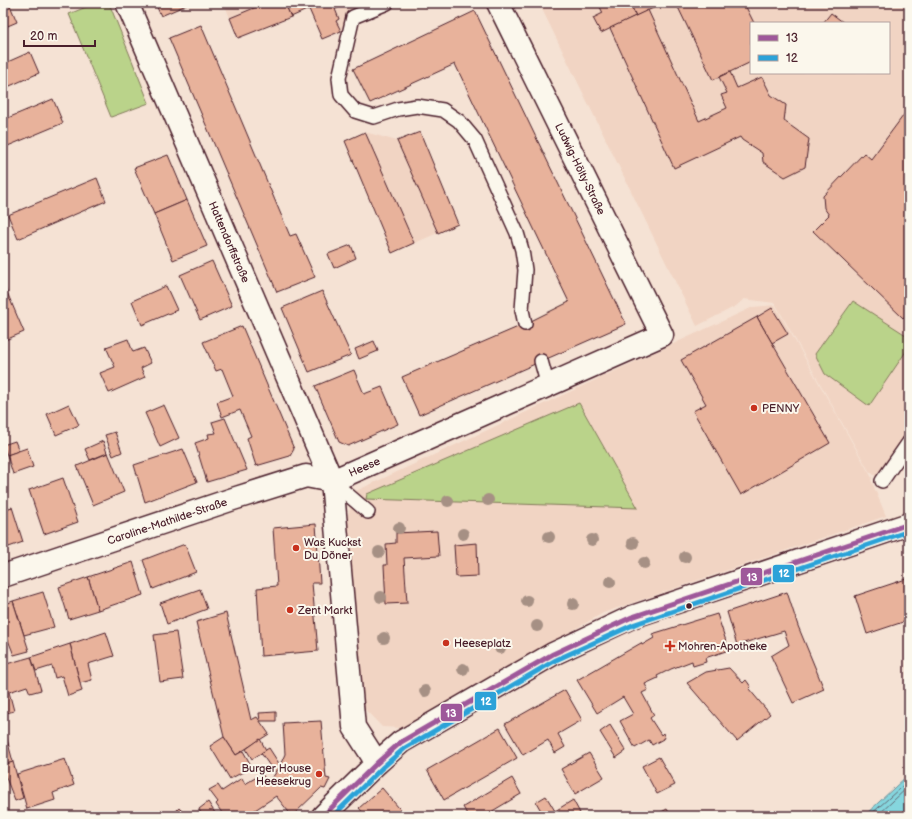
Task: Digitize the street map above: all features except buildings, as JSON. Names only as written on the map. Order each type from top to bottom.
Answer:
[{"type":"street","name":"Hattendorffstraße","points":[[127,3],[332,481]]},
{"type":"street","name":"Ludwig-Hölty-Straße","points":[[498,3],[662,335]]},
{"type":"street","name":"Heese","points":[[332,481],[662,335]]},
{"type":"street","name":"Caroline-Mathilde-Straße","points":[[3,576],[306,476],[332,481]]},
{"type":"street","points":[[332,481],[354,727],[377,763]]},
{"type":"street","points":[[323,816],[377,763],[401,742],[553,654],[632,616],[909,524]]},
{"type":"lane","points":[[386,3],[367,7],[353,17],[339,78],[342,95],[355,111],[374,117],[398,109],[417,106],[443,110],[460,121],[474,140],[517,233],[522,250],[525,270],[522,310],[525,324]]},
{"type":"lane","points":[[541,361],[548,386]]},
{"type":"lane","points":[[882,481],[909,442]]},
{"type":"lane","points":[[332,481],[368,512]]},
{"type":"shaded area","points":[[224,3],[359,4],[341,31],[322,39],[308,9],[238,38]]},
{"type":"shaded area","points":[[539,3],[909,3],[909,442],[882,481],[869,471],[775,303],[744,299],[736,306],[697,326]]},
{"type":"shaded area","points":[[365,132],[397,141],[420,132],[458,224],[392,253],[345,141]]},
{"type":"shaded area","points":[[775,305],[872,478],[871,480],[886,516],[603,613],[404,728],[382,727],[360,704],[347,518],[356,491],[753,307]]},
{"type":"green space","points":[[96,3],[109,3],[149,103],[111,117],[69,14]]},
{"type":"green space","points":[[853,301],[909,337],[909,347],[869,406],[825,374],[815,354]]},
{"type":"green space","points":[[579,403],[638,508],[366,499],[367,494]]},
{"type":"water","points":[[909,774],[909,816],[864,816]]},
{"type":"transit line","name":"13","points":[[323,816],[377,763],[401,742],[553,654],[632,617],[909,524]]},
{"type":"transit line","name":"12","points":[[333,816],[382,768],[405,748],[556,660],[635,624],[909,531]]},
{"type":"place","name":"PENNY","points":[[754,408]]},
{"type":"place","name":"Was Kuckst Du Döner","points":[[296,548]]},
{"type":"place","name":"Zent Markt","points":[[290,610]]},
{"type":"place","name":"Heeseplatz","points":[[446,643]]},
{"type":"place","name":"Mohren-Apotheke","points":[[670,646]]},
{"type":"place","name":"Burger House Heesekrug","points":[[319,774]]}]
